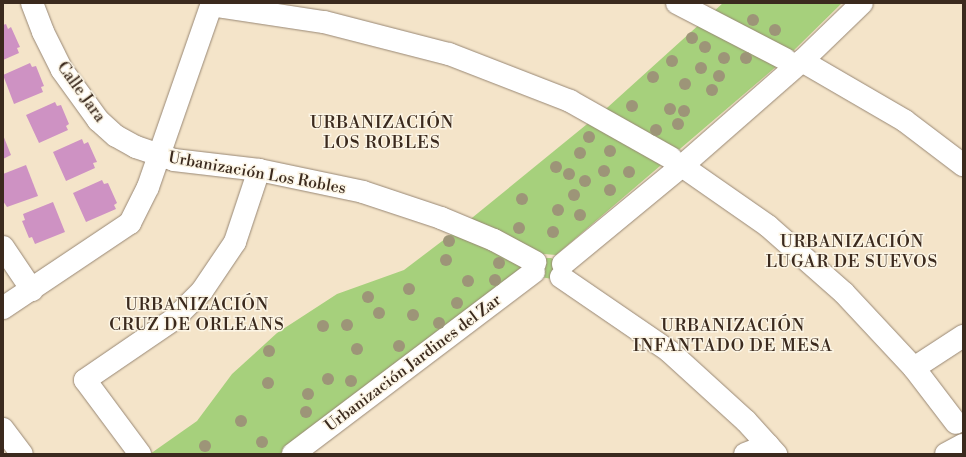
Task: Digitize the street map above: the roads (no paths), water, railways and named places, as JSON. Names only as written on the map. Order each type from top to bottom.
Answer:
[{"type":"street","name":"Calle Jara","points":[[32,3],[43,32],[62,70],[94,114],[116,136],[157,155]]},
{"type":"street","points":[[312,3],[316,14],[324,22]]},
{"type":"street","points":[[677,3],[793,60],[904,121],[963,165]]},
{"type":"street","points":[[793,60],[842,3]]},
{"type":"street","points":[[772,449],[669,351],[548,268],[677,162],[793,60],[862,3]]},
{"type":"street","points":[[3,308],[130,223],[148,187],[157,155],[211,4],[324,22],[449,54],[570,101],[677,162],[768,226],[844,293],[914,368],[956,423]]},
{"type":"street","name":"Urbanización Los Robles","points":[[157,155],[174,160],[259,170],[363,192],[441,218],[494,240],[548,268]]},
{"type":"street","points":[[140,454],[85,380],[173,320],[202,291],[235,242],[259,170]]},
{"type":"street","points":[[3,247],[32,290]]},
{"type":"street","name":"Urbanización Jardines del Zar","points":[[293,454],[548,268]]},
{"type":"street","name":"Urbanización Jardines del Zar","points":[[312,454],[548,268]]},
{"type":"street","points":[[914,368],[963,336]]},
{"type":"street","points":[[3,429],[22,454]]},
{"type":"street","points":[[946,454],[963,445]]},
{"type":"street","points":[[745,454],[772,449]]},
{"type":"district","name":"URBANIZACIÓN LOS ROBLES","points":[[382,134]]},
{"type":"district","name":"URBANIZACIÓN LUGAR DE SUEVOS","points":[[852,253]]},
{"type":"district","name":"URBANIZACIÓN CRUZ DE ORLEANS","points":[[197,316]]},
{"type":"district","name":"URBANIZACIÓN INFANTADO DE MESA","points":[[733,337]]}]
